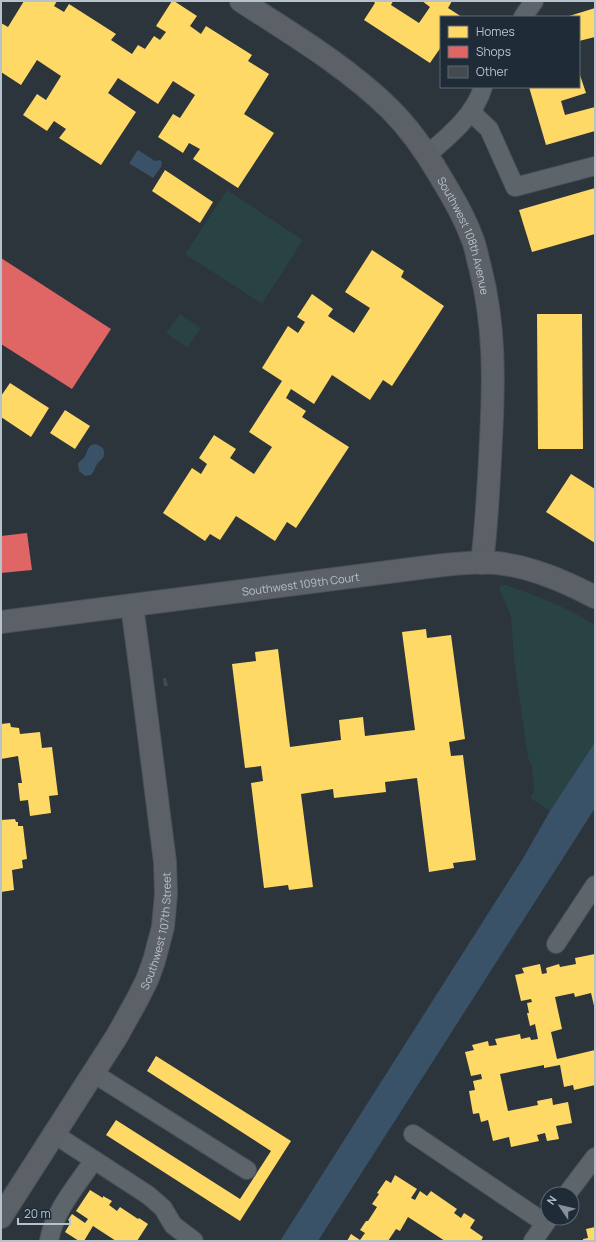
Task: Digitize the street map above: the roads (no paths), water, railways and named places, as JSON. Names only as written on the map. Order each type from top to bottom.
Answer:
[{"type":"street","name":"Southwest 108th Avenue","points":[[241,1],[305,43],[353,78],[390,109],[427,155],[458,206],[473,240],[487,292],[493,358],[493,404],[487,524],[482,563]]},
{"type":"street","points":[[524,16],[534,1]]},
{"type":"street","points":[[427,155],[471,112],[478,102],[483,88]]},
{"type":"street","points":[[471,112],[489,129],[515,187],[595,166]]},
{"type":"street","name":"Southwest 109th Court","points":[[1,622],[442,565],[482,563],[497,563],[555,577],[595,597]]},
{"type":"street","name":"Southwest 107th Street","points":[[1,1217],[128,1016],[147,980],[161,935],[166,884],[163,846],[132,606]]},
{"type":"street","points":[[556,944],[593,893]]},
{"type":"street","points":[[93,1073],[247,1170]]},
{"type":"street","points":[[54,1134],[148,1195],[159,1204],[173,1225],[194,1241]]},
{"type":"street","points":[[413,1134],[540,1216]]},
{"type":"street","points":[[573,1186],[595,1156]]},
{"type":"street","points":[[49,1241],[54,1224],[63,1206],[94,1160]]},
{"type":"street","points":[[533,1241],[543,1226]]},
{"type":"water","points":[[138,150],[155,161],[160,160],[162,162],[161,167],[153,178],[130,164]]},
{"type":"water","points":[[96,444],[103,448],[104,457],[97,464],[91,475],[85,476],[79,471],[78,464],[90,446]]},
{"type":"water","points":[[595,742],[595,808],[318,1241],[280,1241],[522,860],[550,811]]}]
